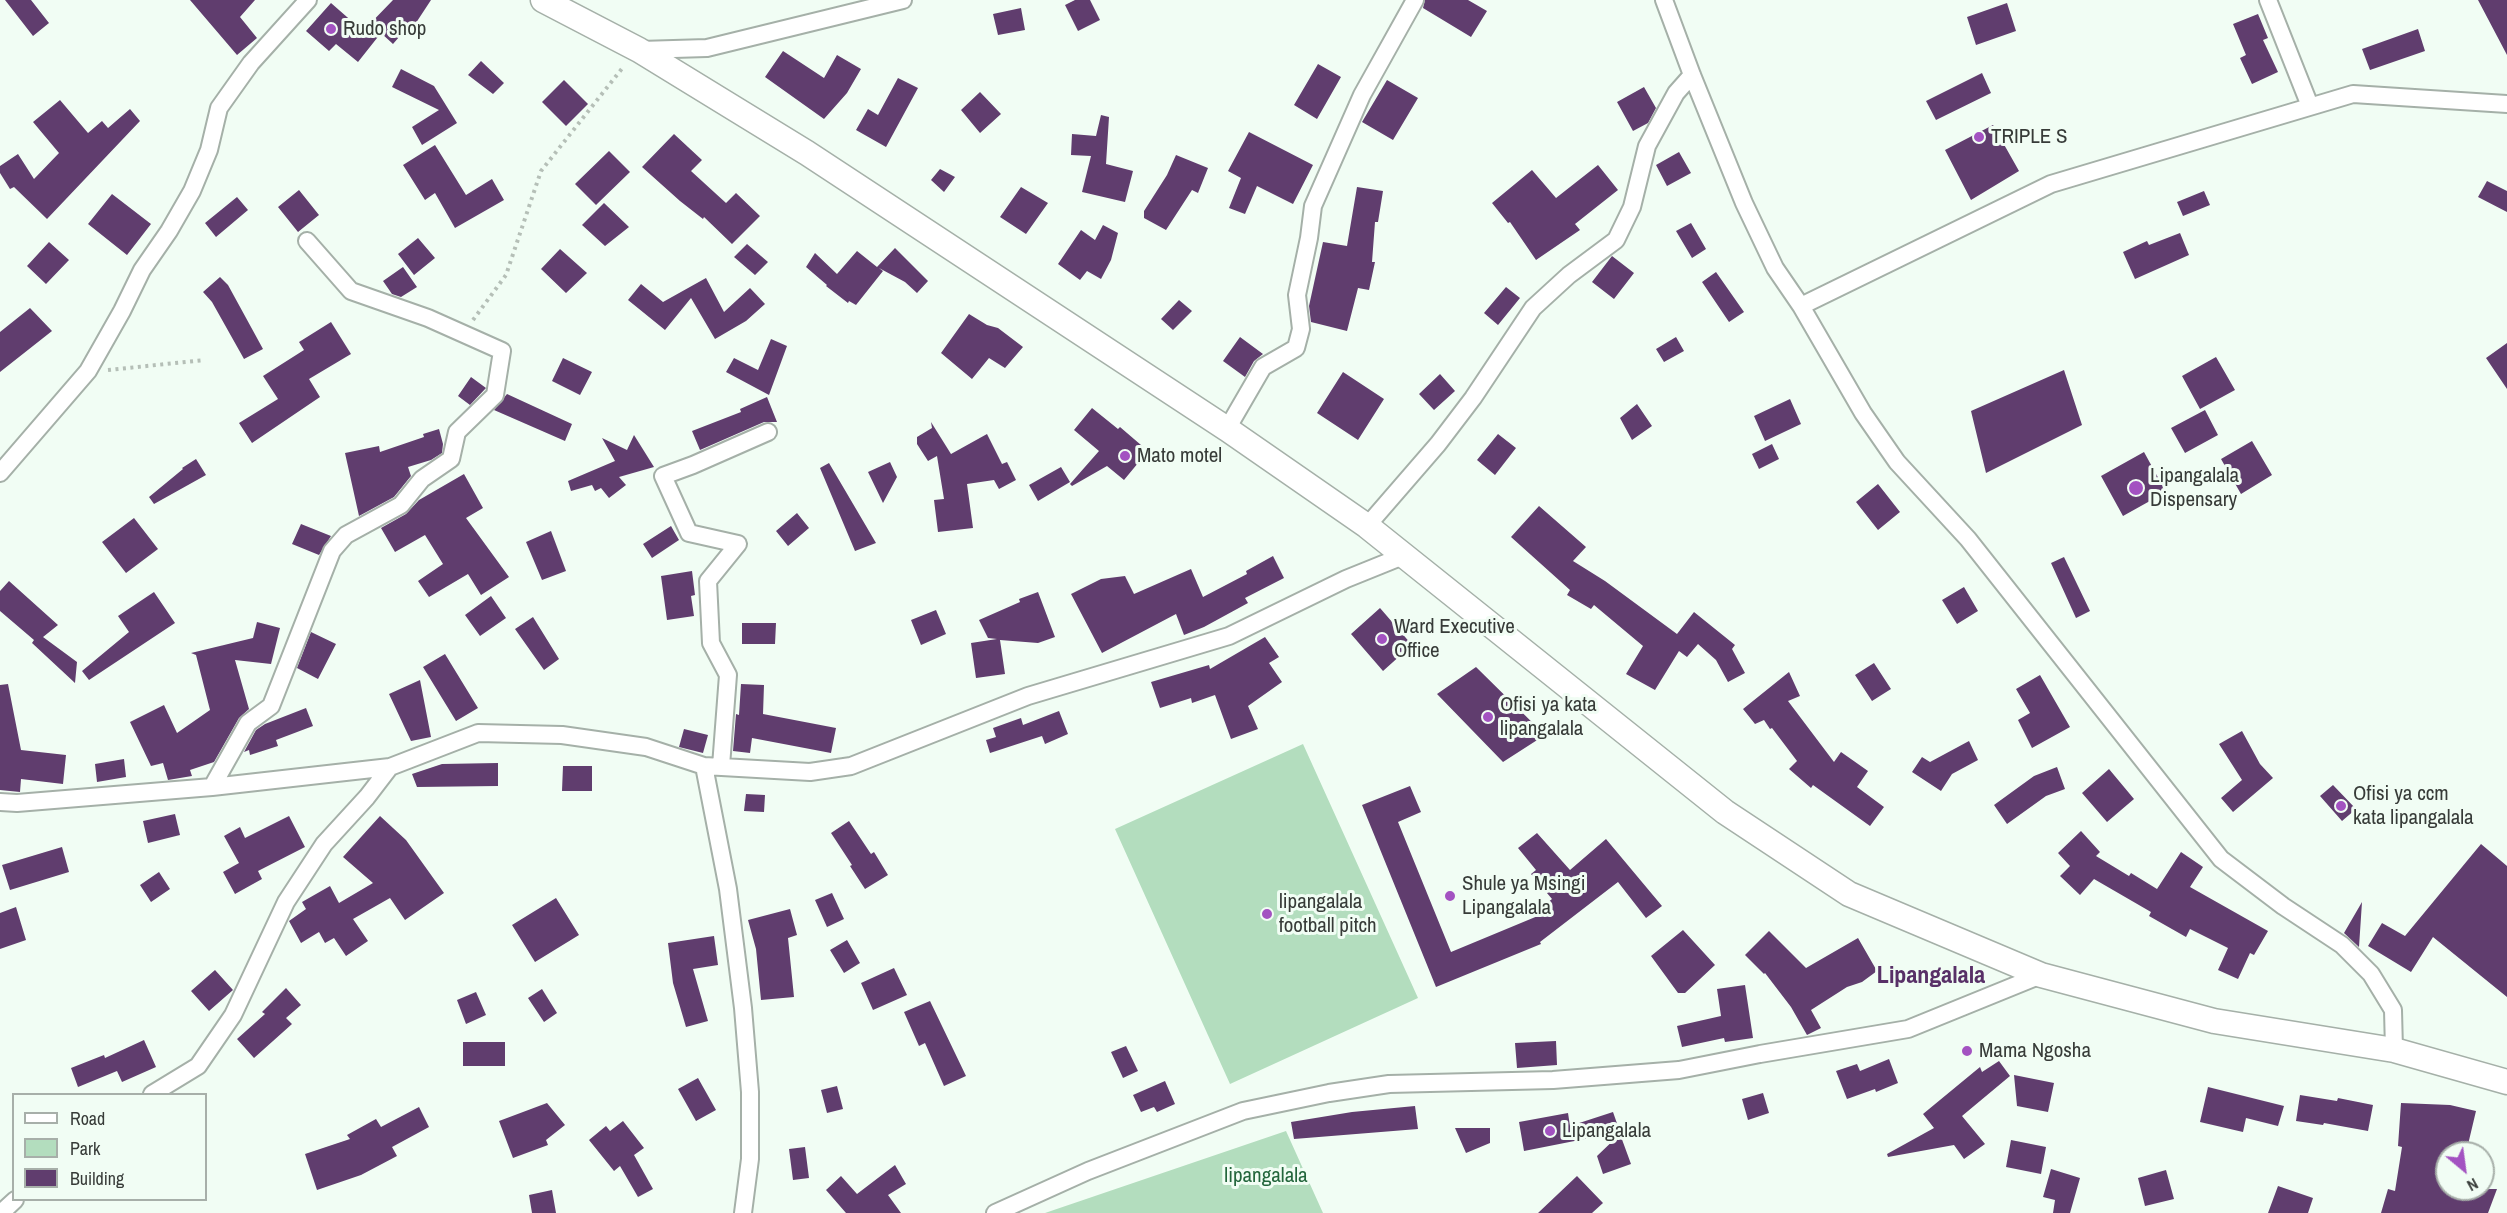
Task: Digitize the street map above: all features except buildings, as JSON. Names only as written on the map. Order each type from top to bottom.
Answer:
[{"type":"main road","points":[[543,0],[639,50],[807,153],[1227,429],[1367,526],[1725,812],[1849,894],[2041,975],[2214,1021],[2394,1050],[2507,1082]]},
{"type":"street","points":[[0,473],[88,371],[142,270],[169,231],[192,191],[208,150],[219,108],[251,63],[308,0]]},
{"type":"street","points":[[639,50],[707,48],[903,0]]},
{"type":"street","points":[[1227,429],[1263,367],[1296,348],[1301,330],[1297,295],[1313,206],[1362,95],[1415,0]]},
{"type":"street","points":[[1664,0],[1692,75],[1775,268],[1801,306],[1863,414],[1897,462],[1968,539],[2222,859],[2283,906],[2342,945],[2371,975],[2393,1010],[2394,1050]]},
{"type":"street","points":[[2268,0],[2310,106]]},
{"type":"street","points":[[1367,526],[1438,444],[1473,398],[1533,308],[1569,275],[1616,240],[1632,207],[1647,146],[1676,93],[1692,75]]},
{"type":"street","points":[[1801,306],[2051,183],[2310,106],[2353,94],[2507,104]]},
{"type":"street","points":[[212,787],[248,723],[271,706],[332,551],[346,535],[401,505],[422,479],[451,459],[457,432],[495,395],[502,351],[428,318],[351,291],[307,242]]},
{"type":"street","points":[[722,766],[728,675],[711,643],[708,580],[738,544],[689,533],[663,476],[768,432]]},
{"type":"street","points":[[0,802],[16,803],[212,787],[390,767],[478,733],[562,735],[646,747],[704,766],[810,772],[851,766],[1028,696],[1229,636],[1346,579],[1403,556]]},
{"type":"street","points":[[704,766],[728,889],[743,1008],[750,1092],[750,1158],[742,1213]]},
{"type":"street","points":[[155,1093],[198,1066],[233,1015],[286,902],[324,844],[367,797],[390,767]]},
{"type":"street","points":[[995,1213],[1088,1171],[1243,1111],[1329,1093],[1389,1084],[1553,1080],[1679,1070],[1908,1029],[2041,975]]},
{"type":"street","points":[[1,1213],[14,1201]]},
{"type":"path","points":[[463,334],[506,275],[541,171],[615,76],[639,50]]},
{"type":"path","points":[[88,371],[205,360]]},
{"type":"green space","name":"lipangalala football pitch","points":[[1303,744],[1418,998],[1230,1084],[1115,829]]},
{"type":"green space","name":"lipangalala","points":[[1286,1131],[1323,1213],[1045,1213]]},
{"type":"place","name":"Rudo shop","points":[[331,29]]},
{"type":"place","name":"TRIPLE S","points":[[1979,137]]},
{"type":"place","name":"Mato motel","points":[[1125,456]]},
{"type":"place","name":"Lipangalala Dispensary","points":[[2136,488]]},
{"type":"place","name":"Ward Executive Office","points":[[1382,639]]},
{"type":"place","name":"Ofisi ya kata lipangalala","points":[[1488,717]]},
{"type":"place","name":"Ofisi ya ccm kata lipangalala","points":[[2341,806]]},
{"type":"place","name":"Shule ya Msingi Lipangalala","points":[[1450,896]]},
{"type":"place","name":"lipangalala football pitch","points":[[1267,914]]},
{"type":"place","name":"Mama Ngosha","points":[[1967,1051]]},
{"type":"place","name":"Lipangalala","points":[[1550,1131]]},
{"type":"district","name":"Lipangalala","points":[[1931,977]]}]
